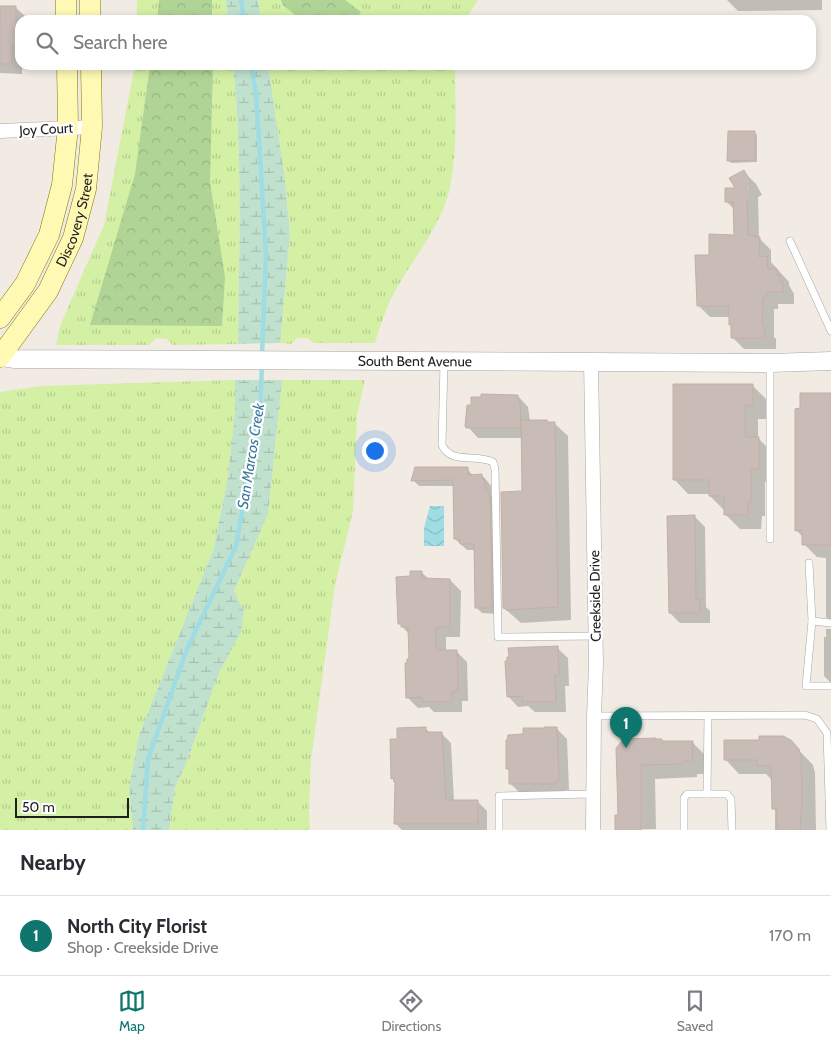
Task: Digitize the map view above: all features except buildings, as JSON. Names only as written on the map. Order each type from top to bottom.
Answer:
[{"type":"main road","points":[[66,0],[66,15]]},
{"type":"main road","points":[[90,0],[90,15]]},
{"type":"main road","name":"Discovery Street","points":[[0,318],[25,284],[49,235],[62,186],[68,127],[67,70]]},
{"type":"main road","name":"Discovery Street","points":[[0,357],[48,291],[73,238],[86,189],[92,127],[91,70]]},
{"type":"street","name":"Joy Court","points":[[0,132],[92,127]]},
{"type":"street","name":"South Bent Avenue","points":[[0,357],[51,359],[770,363],[831,361]]},
{"type":"street","name":"Creekside Drive","points":[[591,361],[596,636],[593,830]]},
{"type":"lane","points":[[790,241],[831,332]]},
{"type":"lane","points":[[444,361],[442,445],[451,456],[486,458],[493,462],[495,469],[498,637],[596,636]]},
{"type":"lane","points":[[770,363],[770,539]]},
{"type":"lane","points":[[809,563],[812,621],[806,686],[831,686]]},
{"type":"lane","points":[[812,621],[831,623]]},
{"type":"lane","points":[[594,716],[805,716],[817,719],[827,733],[830,830]]},
{"type":"lane","points":[[707,794],[708,716]]},
{"type":"lane","points":[[499,830],[499,796],[593,794]]},
{"type":"lane","points":[[684,830],[684,798],[687,794],[727,794],[731,798],[732,830]]},
{"type":"green space","points":[[137,0],[226,0],[228,15],[137,15]]},
{"type":"green space","points":[[159,0],[212,0],[212,15],[158,15]]},
{"type":"green space","points":[[226,0],[258,0],[260,15],[228,15]]},
{"type":"green space","points":[[258,0],[478,0],[468,15],[260,15]]},
{"type":"green space","points":[[281,0],[345,0],[361,12],[359,15],[295,15],[283,5]]},
{"type":"green space","points":[[134,70],[233,70],[239,170],[238,344],[173,345],[167,339],[156,338],[149,345],[56,345],[60,326],[104,225]]},
{"type":"green space","points":[[149,70],[213,70],[210,182],[225,277],[222,326],[90,325],[135,174]]},
{"type":"green space","points":[[233,70],[269,70],[285,179],[290,235],[280,343],[238,344],[239,170]]},
{"type":"green space","points":[[269,70],[455,70],[456,111],[453,173],[446,202],[426,242],[391,299],[375,343],[313,343],[308,338],[297,338],[291,344],[280,343],[290,235],[285,179]]},
{"type":"green space","points":[[235,380],[235,412],[228,476],[214,548],[139,735],[129,788],[133,830],[0,830],[0,392],[41,386]]},
{"type":"green space","points":[[235,380],[282,380],[268,514],[234,591],[244,611],[241,632],[219,673],[187,761],[175,788],[169,830],[133,830],[129,788],[139,735],[214,548],[228,476],[235,412]]},
{"type":"green space","points":[[282,380],[365,380],[357,415],[353,511],[335,585],[311,760],[310,830],[169,830],[175,788],[187,761],[219,673],[241,632],[244,611],[234,591],[268,514]]},
{"type":"water","points":[[430,506],[444,506],[444,546],[424,546],[424,528]]},
{"type":"waterway","name":"San Marcos Creek","points":[[241,0],[243,15]]},
{"type":"waterway","name":"San Marcos Creek","points":[[252,70],[256,93],[266,254],[262,356]]},
{"type":"waterway","name":"San Marcos Creek","points":[[143,830],[148,759],[187,649],[236,546],[260,411],[262,364]]},
{"type":"place","name":"North City Florist","points":[[626,748]]}]
